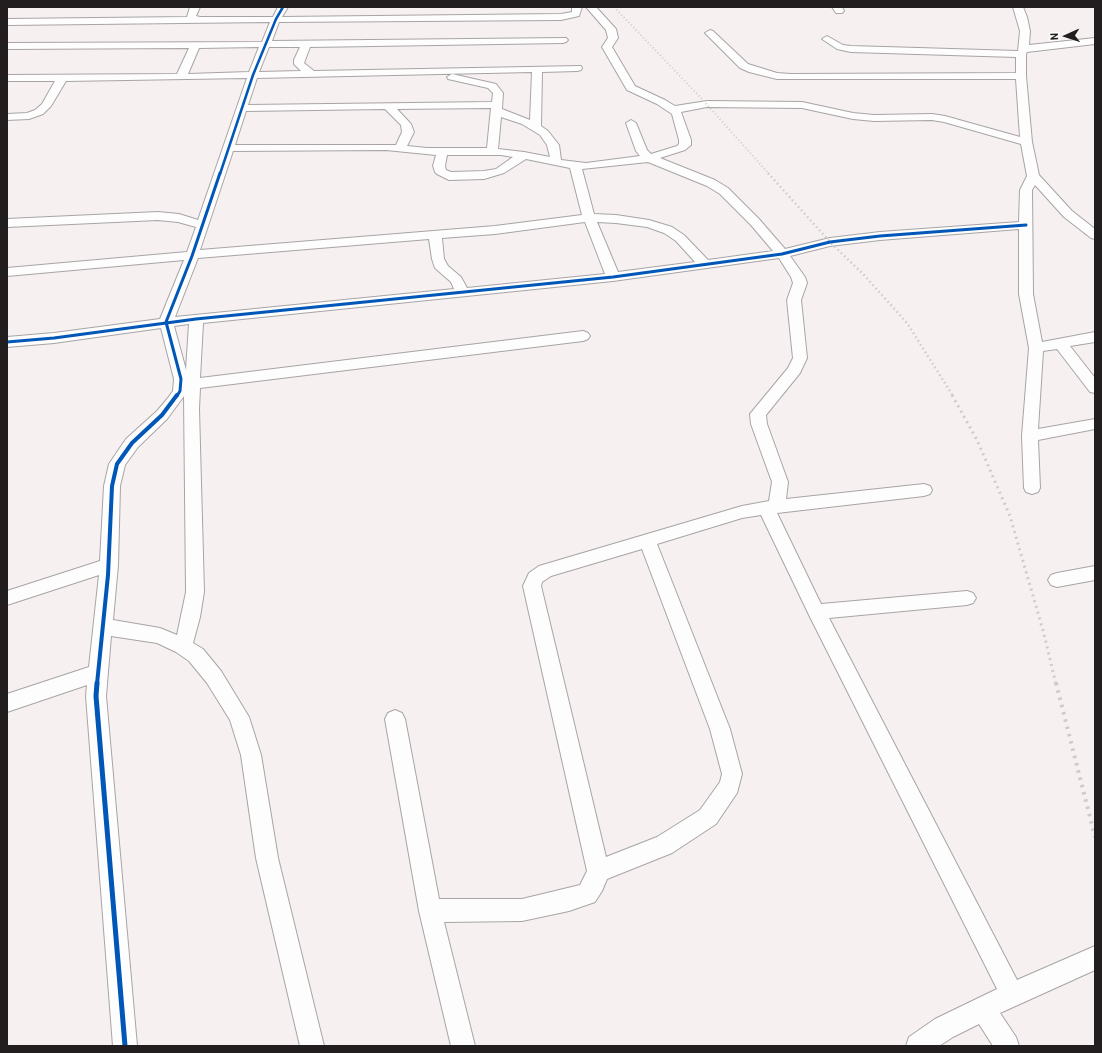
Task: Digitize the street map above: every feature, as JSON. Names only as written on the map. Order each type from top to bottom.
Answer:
[{"type":"street","points":[[196,7],[191,17],[199,20]]},
{"type":"street","points":[[125,1046],[96,696],[109,565],[112,486],[117,464],[132,444],[162,415],[180,391],[181,379],[166,322],[192,256],[253,75],[276,18],[283,7]]},
{"type":"street","points":[[7,22],[572,16],[576,14],[577,7]]},
{"type":"street","points":[[228,148],[401,147],[442,152],[492,152],[524,155],[586,166],[649,158],[685,146],[682,126],[677,113],[660,102],[639,94],[631,88],[624,78],[607,47],[613,38],[611,29],[591,7]]},
{"type":"street","points":[[1018,7],[1025,31],[1021,76],[1026,142],[1033,176],[1068,214],[1095,235]]},
{"type":"street","points":[[83,46],[105,20]]},
{"type":"street","points":[[710,33],[744,66],[802,84],[1021,76]]},
{"type":"street","points":[[827,39],[840,47],[851,49],[1022,52],[1095,41]]},
{"type":"street","points":[[7,46],[563,40]]},
{"type":"street","points":[[308,43],[299,60],[299,64],[310,73]]},
{"type":"street","points":[[180,77],[196,45]]},
{"type":"street","points":[[7,78],[180,77],[577,68]]},
{"type":"street","points":[[535,126],[537,69]]},
{"type":"street","points":[[442,71],[463,80],[492,86],[498,93],[492,152]]},
{"type":"street","points":[[7,116],[30,116],[39,112],[46,106],[62,78]]},
{"type":"street","points":[[802,84],[805,98],[802,104]]},
{"type":"street","points":[[673,110],[707,104],[802,104],[853,116],[874,118],[926,117],[945,119],[1026,142]]},
{"type":"street","points":[[241,108],[388,106],[496,108],[535,126],[544,133],[553,145],[556,161]]},
{"type":"street","points":[[388,106],[406,124],[408,132],[401,147]]},
{"type":"street","points":[[632,123],[642,151],[649,158],[711,183],[724,191],[755,222],[782,254],[798,277],[800,283],[794,300],[800,358],[795,370],[758,414],[759,424],[780,482],[771,508],[816,612],[1012,994]]},
{"type":"street","points":[[442,152],[439,166],[441,172],[449,176],[484,175],[500,171],[524,155]]},
{"type":"street","points":[[575,165],[589,218],[613,277]]},
{"type":"street","points":[[1032,488],[1030,436],[1036,348],[1026,294],[1026,190],[1033,176]]},
{"type":"street","points":[[7,223],[158,216],[179,218],[202,225]]},
{"type":"street","points":[[7,272],[495,230],[589,218],[616,219],[649,224],[668,230],[680,238],[705,265]]},
{"type":"street","points":[[10,338],[54,338],[166,322],[613,277],[782,254],[830,242],[880,236],[1026,225]]},
{"type":"street","points":[[435,234],[438,259],[442,268],[456,280],[463,292]]},
{"type":"street","points":[[183,646],[192,617],[195,592],[191,409],[196,319]]},
{"type":"street","points":[[192,384],[583,336]]},
{"type":"street","points":[[1036,348],[1095,337]]},
{"type":"street","points":[[1060,343],[1095,388]]},
{"type":"street","points":[[1030,436],[1095,424]]},
{"type":"street","points":[[430,911],[522,910],[569,900],[587,894],[594,883],[598,871],[532,586],[535,578],[545,571],[742,512],[924,490]]},
{"type":"street","points":[[598,871],[664,845],[708,817],[730,786],[732,774],[720,729],[647,540]]},
{"type":"street","points":[[7,598],[109,565]]},
{"type":"street","points":[[1057,580],[1095,573]]},
{"type":"street","points":[[816,612],[967,598]]},
{"type":"street","points":[[103,627],[148,633],[160,636],[183,646],[196,655],[214,677],[239,717],[251,755],[268,858],[307,1043]]},
{"type":"street","points":[[7,703],[98,673]]},
{"type":"street","points":[[395,719],[430,911],[463,1046]]},
{"type":"street","points":[[918,1046],[944,1028],[983,1008],[1095,958]]},
{"type":"street","points":[[983,1008],[1007,1046]]},
{"type":"railway","points":[[614,7],[702,99],[769,174]]},
{"type":"railway","points":[[768,173],[830,242],[863,274],[907,323],[953,396]]},
{"type":"railway","points":[[952,395],[977,440],[1010,516],[1044,634],[1056,684]]},
{"type":"railway","points":[[1056,683],[1095,837]]},
{"type":"cycle path","points":[[125,1046],[96,696],[108,575],[112,486],[117,464],[132,443],[162,415],[180,391],[181,379],[166,322],[192,256],[253,75],[276,19],[283,7]]},
{"type":"cycle path","points":[[7,342],[54,338],[196,319],[613,277],[782,254],[830,242],[880,236],[1026,225]]}]
